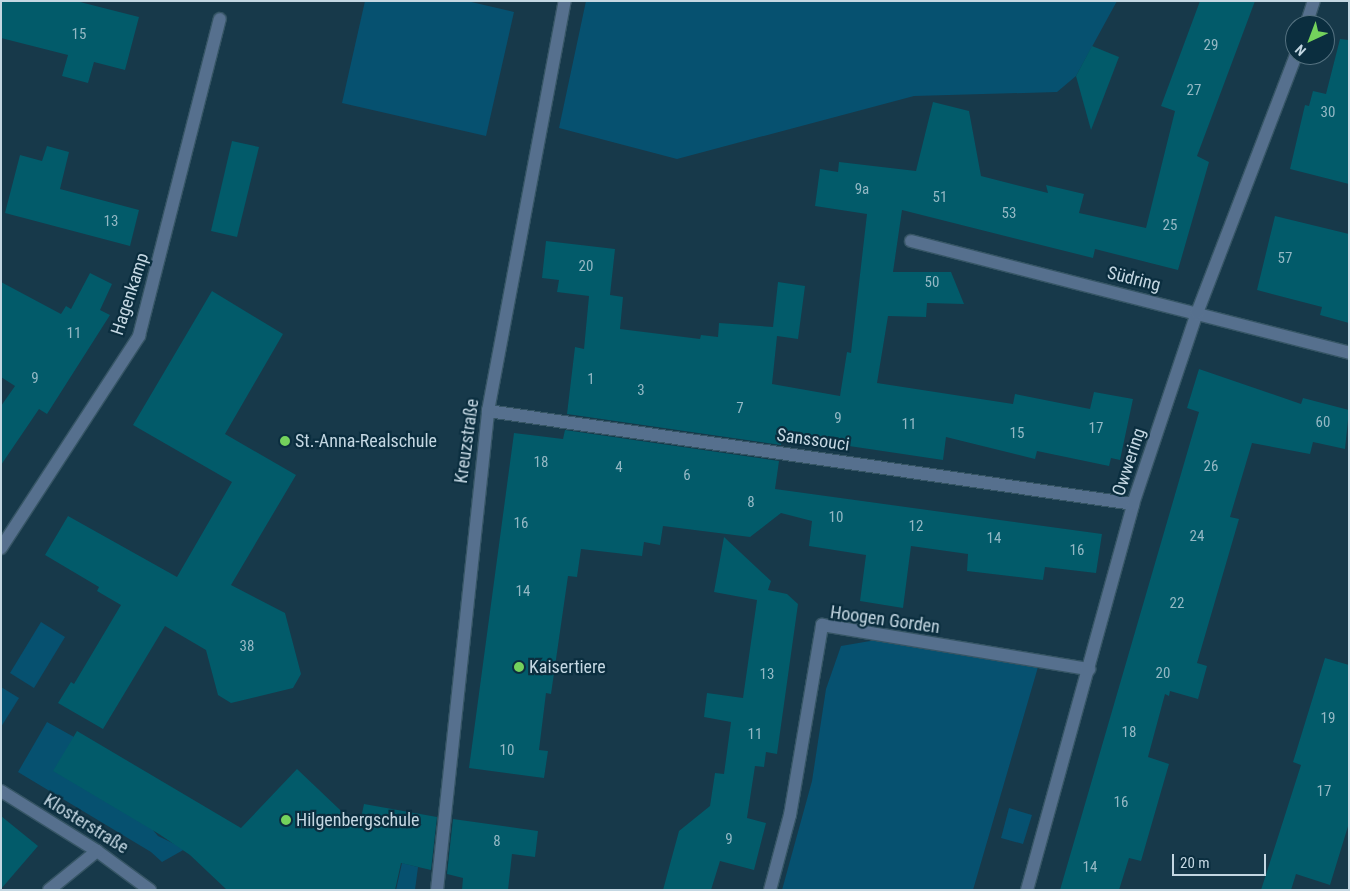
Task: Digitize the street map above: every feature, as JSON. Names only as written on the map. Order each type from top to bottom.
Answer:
[{"type":"street","name":"Kreuzstraße","points":[[437,890],[488,411],[565,1]]},
{"type":"street","points":[[1309,15],[1314,1]]},
{"type":"street","name":"Hagenkamp","points":[[1,548],[139,336],[220,19]]},
{"type":"street","name":"Owwering","points":[[1026,890],[1089,669],[1133,504],[1197,312],[1292,65]]},
{"type":"street","name":"Südring","points":[[911,241],[1197,312],[1349,353]]},
{"type":"street","name":"Sanssouci","points":[[488,411],[1133,504]]},
{"type":"street","name":"Hoogen Gorden","points":[[770,890],[790,815],[822,625],[1089,669]]},
{"type":"street","name":"Klosterstraße","points":[[1,791],[97,850],[150,890]]},
{"type":"street","points":[[49,890],[97,850]]},
{"type":"shaded area","points":[[365,1],[467,1],[514,12],[486,136],[342,103]]},
{"type":"shaded area","points":[[586,1],[1117,1],[1076,76],[1057,92],[914,96],[677,159],[559,128]]},
{"type":"shaded area","points":[[41,622],[65,637],[34,688],[10,673]]},
{"type":"shaded area","points":[[876,640],[1038,667],[973,890],[782,890],[812,781],[826,689],[841,646]]},
{"type":"shaded area","points":[[1,687],[19,698],[1,727]]},
{"type":"shaded area","points":[[47,722],[74,737],[158,836],[185,849],[162,862],[151,852],[18,772]]},
{"type":"shaded area","points":[[1009,808],[1032,815],[1023,844],[1001,838]]},
{"type":"shaded area","points":[[402,863],[418,867],[415,890],[396,890]]},
{"type":"building","points":[[1,1],[76,1],[139,17],[125,70],[94,62],[88,83],[62,76],[68,55],[1,38]]},
{"type":"building","points":[[1200,1],[1255,1],[1197,156],[1209,162],[1178,270],[1095,249],[1093,258],[902,210],[893,272],[951,272],[964,304],[927,303],[926,317],[888,316],[877,383],[1013,404],[1015,394],[1090,409],[1094,392],[1133,399],[1120,460],[1111,458],[1109,466],[1037,451],[1035,459],[946,437],[943,460],[782,436],[781,445],[567,414],[575,347],[584,349],[589,296],[557,292],[559,280],[542,278],[546,241],[615,249],[610,295],[623,297],[620,329],[700,339],[701,335],[718,337],[719,323],[773,327],[778,282],[805,286],[798,339],[777,336],[772,384],[840,396],[847,352],[851,353],[867,214],[815,206],[820,169],[838,172],[839,162],[916,171],[933,102],[969,111],[981,176],[1048,193],[1046,185],[1084,194],[1079,213],[1146,228],[1175,111],[1161,106]]},
{"type":"building","points":[[1340,39],[1349,40],[1349,184],[1290,169],[1305,105],[1309,106],[1313,91],[1326,94],[1333,65],[1335,65]]},
{"type":"building","points":[[1092,46],[1119,57],[1091,130],[1076,76]]},
{"type":"building","points":[[232,141],[259,147],[237,237],[211,231]]},
{"type":"building","points":[[47,146],[69,152],[60,189],[139,210],[130,246],[5,213],[20,155],[42,161]]},
{"type":"building","points":[[1275,216],[1349,234],[1349,323],[1320,315],[1322,307],[1257,290]]},
{"type":"building","points":[[90,273],[112,284],[100,310],[110,315],[47,414],[39,409],[1,465],[1,406],[15,386],[1,377],[1,282],[61,314],[66,306],[71,309]]},
{"type":"building","points":[[212,291],[283,334],[225,434],[296,475],[231,585],[285,613],[301,674],[293,688],[231,703],[218,695],[206,650],[165,626],[103,729],[58,703],[71,682],[74,684],[121,605],[97,591],[99,587],[45,555],[68,516],[177,577],[232,482],[133,425]]},
{"type":"building","points":[[1199,369],[1301,404],[1303,398],[1349,410],[1345,449],[1313,442],[1310,454],[1252,443],[1230,517],[1239,519],[1197,663],[1207,666],[1198,699],[1170,691],[1169,696],[1165,694],[1148,757],[1169,764],[1141,861],[1129,858],[1119,890],[1060,890],[1199,412],[1187,408]]},
{"type":"building","points":[[565,430],[779,461],[775,489],[1102,534],[1096,573],[1045,567],[1043,580],[967,571],[968,554],[911,546],[903,608],[860,601],[866,555],[809,546],[812,521],[781,513],[750,537],[663,526],[660,545],[644,542],[642,556],[581,549],[577,577],[568,576],[551,694],[546,693],[539,750],[548,751],[544,778],[469,768],[514,433],[563,439]]},
{"type":"building","points":[[724,537],[771,581],[768,590],[787,594],[798,604],[777,754],[766,752],[764,767],[755,766],[747,818],[766,823],[754,870],[720,861],[711,890],[663,890],[679,831],[710,806],[715,773],[724,774],[731,722],[704,717],[707,693],[743,698],[757,600],[714,592]]},
{"type":"building","points":[[1325,658],[1349,665],[1349,823],[1330,885],[1296,874],[1291,890],[1261,890],[1301,765],[1293,762]]},
{"type":"building","points":[[77,731],[241,828],[297,769],[359,828],[364,804],[437,817],[431,870],[401,863],[395,890],[227,890],[190,855],[159,834],[53,771]]},
{"type":"building","points":[[1,816],[38,846],[1,889]]},
{"type":"building","points":[[453,819],[538,831],[535,857],[512,854],[508,890],[462,890],[463,878],[447,874]]},
{"type":"place","name":"St.-Anna-Realschule","points":[[285,441]]},
{"type":"place","name":"Kaisertiere","points":[[519,667]]},
{"type":"place","name":"Hilgenbergschule","points":[[286,820]]}]
